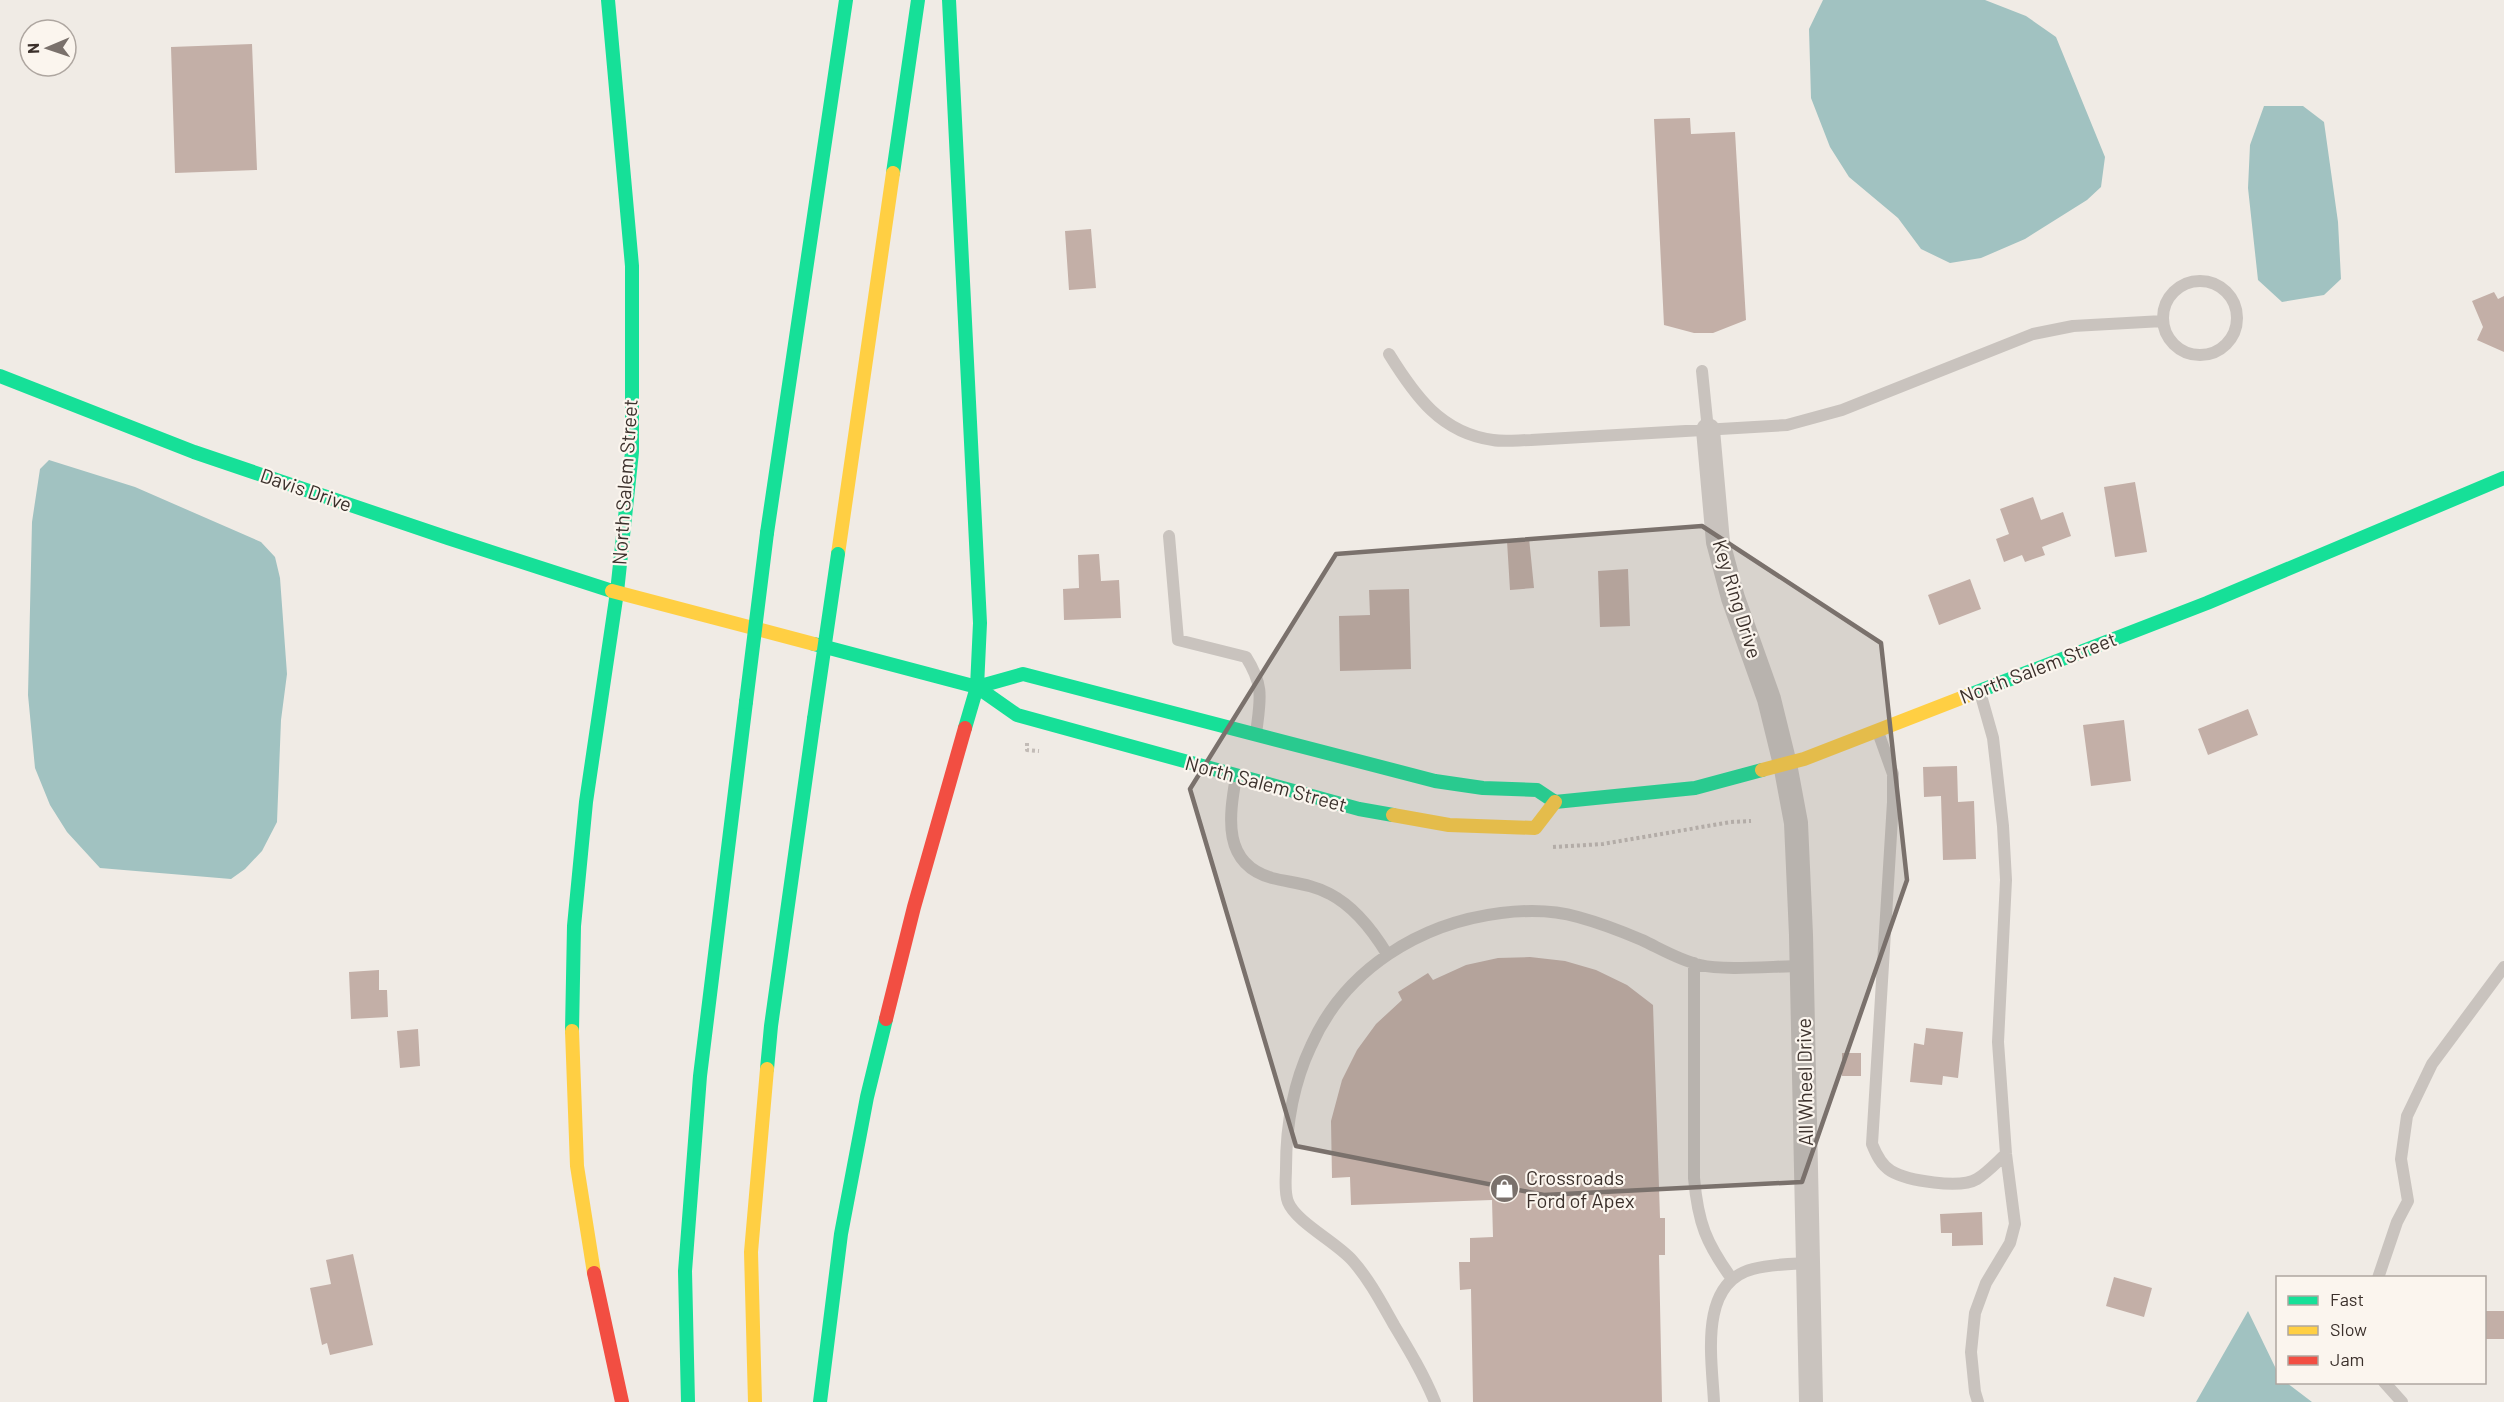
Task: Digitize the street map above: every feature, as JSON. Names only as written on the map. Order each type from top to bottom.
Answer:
[{"type":"main road","name":"North Salem Street","points":[[608,0],[632,266],[632,452],[617,592],[977,687],[1017,715],[1367,811],[1449,825],[1535,828],[1556,802],[1695,788],[1785,764],[2207,603],[2504,478]]},
{"type":"main road","points":[[688,1402],[685,1271],[700,1076],[767,533],[846,0]]},
{"type":"main road","points":[[755,1402],[751,1252],[769,1050],[814,719],[918,0]]},
{"type":"main road","points":[[820,1402],[841,1234],[867,1097],[914,907],[977,687],[980,622],[949,0]]},
{"type":"main road","name":"Davis Drive","points":[[0,376],[194,452],[448,538],[617,592]]},
{"type":"main road","points":[[617,592],[586,802],[574,926],[572,1036],[577,1166],[596,1284],[622,1402]]},
{"type":"main road","points":[[977,687],[1023,674],[1435,781],[1483,788],[1537,790],[1556,802]]},
{"type":"main road","points":[[1237,776],[1242,766],[1249,762]]},
{"type":"main road","points":[[1388,784],[1435,781]]},
{"type":"street","name":"Key Ring Drive","points":[[1708,430],[1718,542],[1737,609],[1769,699],[1785,764]]},
{"type":"street","name":"All Wheel Drive","points":[[1785,764],[1796,823],[1802,966],[1811,1402]]},
{"type":"lane","points":[[2204,281],[2217,284],[2227,292],[2234,303],[2237,315],[2236,327],[2224,347],[2203,355],[2181,350],[2166,332],[2163,321],[2164,308],[2170,296],[2180,287],[2192,282],[2204,281]]},
{"type":"lane","points":[[1389,354],[1421,403],[1462,433],[1494,441],[1531,440],[1787,425],[1842,410],[1984,352],[2048,330],[2073,326],[2163,321]]},
{"type":"lane","points":[[1702,370],[1708,430]]},
{"type":"lane","points":[[1169,536],[1178,640],[1246,657],[1258,676],[1260,700],[1256,735]]},
{"type":"lane","points":[[1978,1402],[1971,1352],[1976,1313],[1986,1282],[2010,1243],[2015,1224],[2006,1154],[1998,1042],[2004,967],[2006,869],[1993,738],[1980,691]]},
{"type":"lane","points":[[1878,730],[1893,774],[1893,802],[1872,1144],[1878,1157],[1889,1170],[1906,1177],[1933,1182],[1961,1183],[1977,1179],[2006,1154]]},
{"type":"lane","points":[[1237,776],[1230,814],[1234,846],[1241,858],[1261,874],[1310,886],[1338,899],[1360,918],[1376,936],[1387,954]]},
{"type":"lane","points":[[1435,1402],[1368,1279],[1332,1240],[1296,1215],[1289,1204],[1286,1193],[1287,1133],[1292,1100],[1303,1063],[1316,1036],[1344,992],[1387,954],[1421,934],[1478,916],[1516,912],[1544,912],[1575,916],[1609,927],[1694,963],[1724,966],[1802,966]]},
{"type":"lane","points":[[1694,963],[1694,1167],[1697,1206],[1703,1230],[1711,1247],[1732,1279]]},
{"type":"lane","points":[[2379,1276],[2397,1222],[2408,1202],[2401,1159],[2407,1116],[2432,1064],[2504,967]]},
{"type":"lane","points":[[1714,1402],[1712,1324],[1718,1301],[1728,1282],[1754,1268],[1809,1263]]},
{"type":"lane","points":[[2385,1384],[2402,1402]]},
{"type":"highlighted area","points":[[1702,526],[1881,643],[1907,880],[1802,1182],[1544,1195],[1296,1146],[1190,789],[1336,554]]},
{"type":"water","points":[[1823,0],[1985,0],[2026,16],[2056,37],[2105,157],[2101,187],[2087,200],[2025,239],[1981,258],[1950,263],[1921,249],[1898,218],[1849,177],[1830,147],[1811,98],[1809,29]]},
{"type":"water","points":[[2264,106],[2303,106],[2324,122],[2338,222],[2341,279],[2324,295],[2282,302],[2258,280],[2248,188],[2250,145]]},
{"type":"water","points":[[49,460],[135,487],[261,542],[275,557],[280,578],[287,674],[281,720],[277,822],[262,851],[245,869],[231,879],[100,868],[67,832],[50,805],[35,768],[28,695],[32,522],[40,469]]},
{"type":"water","points":[[2248,1311],[2276,1369],[2276,1384],[2288,1384],[2312,1402],[2196,1402]]},
{"type":"building","points":[[252,44],[257,170],[175,173],[171,47]]},
{"type":"building","points":[[1690,118],[1691,134],[1735,132],[1746,320],[1713,333],[1694,333],[1664,325],[1654,119]]},
{"type":"building","points":[[1091,229],[1096,288],[1069,290],[1065,231]]},
{"type":"building","points":[[2494,292],[2498,299],[2504,296],[2504,352],[2477,340],[2483,327],[2472,301]]},
{"type":"building","points":[[2135,482],[2147,552],[2115,557],[2104,487]]},
{"type":"building","points":[[2033,497],[2041,520],[2063,512],[2071,536],[2042,547],[2045,555],[2025,562],[2022,555],[2004,562],[1996,539],[2009,534],[2000,509]]},
{"type":"building","points":[[1529,538],[1534,588],[1510,590],[1507,541]]},
{"type":"building","points":[[1099,554],[1101,581],[1119,580],[1121,618],[1064,620],[1063,589],[1079,588],[1078,555]]},
{"type":"building","points":[[1628,569],[1630,626],[1600,627],[1598,571]]},
{"type":"building","points":[[1970,579],[1981,609],[1939,625],[1928,595]]},
{"type":"building","points":[[1409,589],[1411,669],[1340,671],[1339,616],[1370,615],[1369,590]]},
{"type":"building","points":[[2248,709],[2258,735],[2208,755],[2198,729]]},
{"type":"building","points":[[2124,720],[2131,781],[2091,786],[2083,725]]},
{"type":"building","points":[[1957,766],[1958,802],[1974,801],[1976,859],[1943,860],[1941,796],[1924,797],[1923,767]]},
{"type":"building","name":"Crossroads Ford of Apex","points":[[1530,957],[1565,961],[1596,970],[1627,985],[1653,1005],[1660,1218],[1665,1218],[1665,1255],[1659,1255],[1662,1402],[1473,1402],[1471,1289],[1460,1290],[1459,1262],[1470,1262],[1470,1238],[1493,1237],[1492,1200],[1351,1205],[1350,1177],[1332,1178],[1331,1121],[1342,1080],[1357,1050],[1376,1024],[1402,1000],[1398,992],[1428,973],[1433,980],[1466,965],[1498,958]]},
{"type":"building","points":[[379,970],[379,990],[387,990],[388,1017],[351,1019],[349,972]]},
{"type":"building","points":[[1926,1028],[1963,1032],[1958,1078],[1943,1076],[1942,1085],[1910,1082],[1914,1043],[1924,1045]]},
{"type":"building","points":[[418,1029],[420,1066],[400,1068],[397,1031]]},
{"type":"building","points":[[1842,1053],[1861,1053],[1861,1076],[1842,1076]]},
{"type":"building","points":[[1982,1212],[1983,1245],[1952,1246],[1952,1233],[1941,1233],[1940,1214]]},
{"type":"building","points":[[353,1254],[373,1345],[330,1355],[327,1343],[322,1345],[310,1288],[331,1284],[326,1260]]},
{"type":"building","points":[[2114,1277],[2152,1288],[2144,1317],[2106,1306]]},
{"type":"building","points":[[2486,1311],[2504,1311],[2504,1339],[2486,1339]]},
{"type":"traffic: fast","points":[[608,0],[632,266],[632,452],[617,592]]},
{"type":"traffic: fast","points":[[767,533],[846,0]]},
{"type":"traffic: fast","points":[[893,173],[918,0]]},
{"type":"traffic: fast","points":[[949,0],[980,623],[977,687],[965,728]]},
{"type":"traffic: fast","points":[[0,376],[194,452],[612,591]]},
{"type":"traffic: fast","points":[[1969,695],[2207,603],[2504,478]]},
{"type":"traffic: fast","points":[[746,702],[767,533]]},
{"type":"traffic: fast","points":[[814,719],[838,554]]},
{"type":"traffic: fast","points":[[572,1031],[574,926],[586,802],[617,592]]},
{"type":"traffic: fast","points":[[814,644],[977,687],[1017,715],[1359,809],[1393,815]]},
{"type":"traffic: fast","points":[[977,687],[1023,674],[1435,781],[1483,788],[1537,790],[1555,802],[1695,788],[1762,770]]},
{"type":"traffic: fast","points":[[688,1402],[685,1271],[700,1076],[746,702]]},
{"type":"traffic: fast","points":[[767,1069],[814,719]]},
{"type":"traffic: fast","points":[[820,1402],[841,1234],[867,1097],[886,1019]]},
{"type":"traffic: slow","points":[[838,554],[893,173]]},
{"type":"traffic: slow","points":[[612,591],[814,644]]},
{"type":"traffic: slow","points":[[1762,770],[1804,759],[1969,695]]},
{"type":"traffic: slow","points":[[1393,815],[1449,825],[1535,828],[1555,802]]},
{"type":"traffic: slow","points":[[572,1031],[577,1166],[594,1273]]},
{"type":"traffic: slow","points":[[755,1402],[751,1252],[767,1069]]},
{"type":"traffic: jam","points":[[886,1019],[914,907],[965,728]]},
{"type":"traffic: jam","points":[[594,1273],[622,1402]]},
{"type":"place","name":"Crossroads Ford of Apex","points":[[1505,1189]]}]
